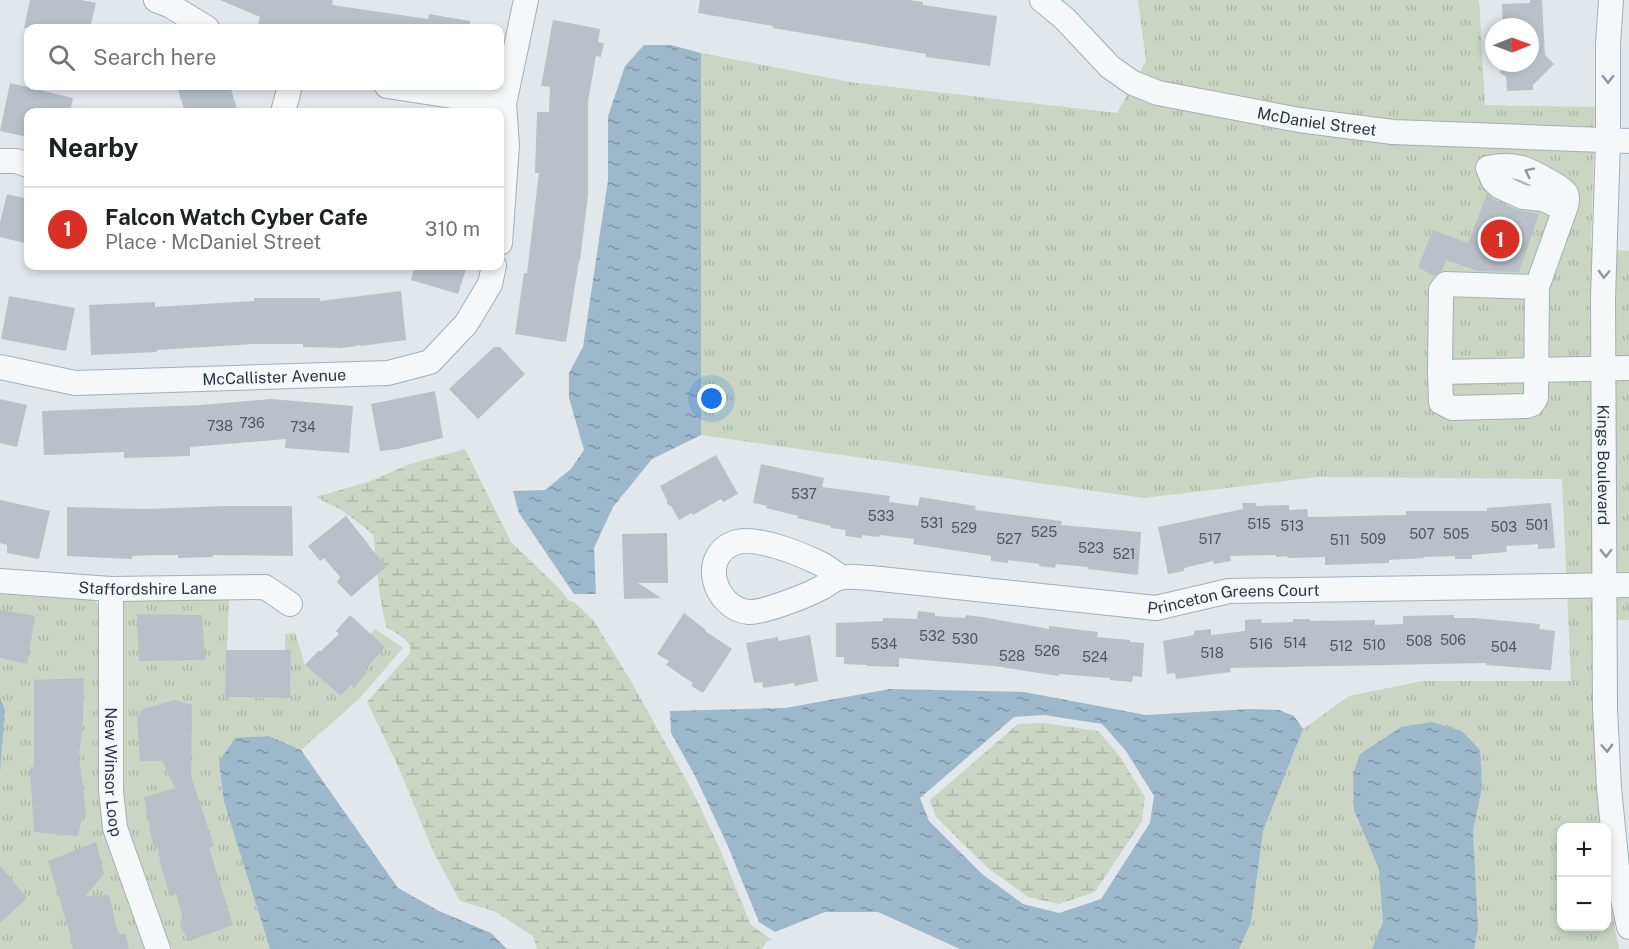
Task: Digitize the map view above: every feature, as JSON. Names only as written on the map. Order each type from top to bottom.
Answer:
[{"type":"street","points":[[156,0],[200,24]]},
{"type":"street","points":[[504,187],[507,145],[504,104],[526,0]]},
{"type":"street","name":"McDaniel Street","points":[[1042,0],[1065,19],[1110,67],[1146,89],[1299,120],[1393,132],[1618,141]]},
{"type":"street","name":"Kings Boulevard","points":[[1611,0],[1619,44],[1618,141],[1603,299],[1617,585],[1605,709],[1609,788],[1624,876],[1629,927]]},
{"type":"street","points":[[285,108],[289,90]]},
{"type":"street","points":[[413,90],[504,104]]},
{"type":"street","points":[[1469,136],[1476,160],[1488,168],[1497,166],[1521,168],[1565,193],[1568,199],[1537,287],[1536,398],[1532,404],[1526,406],[1452,408],[1442,402],[1441,290],[1446,284],[1537,287]]},
{"type":"street","points":[[0,161],[24,164]]},
{"type":"street","name":"McCallister Avenue","points":[[0,367],[75,383],[388,373],[430,362],[466,324],[490,284],[493,270]]},
{"type":"street","points":[[1629,360],[1629,379]]},
{"type":"street","points":[[1440,372],[1629,368]]},
{"type":"street","points":[[741,540],[760,541],[819,562],[840,577],[819,590],[765,610],[750,612],[734,607],[722,597],[715,586],[713,571],[717,557],[727,545],[741,540]]},
{"type":"street","name":"Princeton Greens Court","points":[[840,577],[871,578],[1156,608],[1229,591],[1617,585]]},
{"type":"street","name":"Staffordshire Lane","points":[[0,580],[111,589],[265,587],[290,604]]},
{"type":"street","name":"New Winsor Loop","points":[[111,589],[111,791],[115,821],[158,949]]},
{"type":"green space","points":[[1138,0],[1479,0],[1485,105],[1595,107],[1591,248],[1629,251],[1629,620],[1595,619],[1593,702],[1602,823],[1557,823],[1557,931],[1611,931],[1611,908],[1619,949],[1239,949],[1251,923],[1263,831],[1303,729],[1349,696],[1422,681],[1571,681],[1562,479],[1318,477],[1144,498],[701,435],[701,53],[850,82],[1117,113],[1146,61]]},
{"type":"green space","points":[[465,449],[511,542],[560,589],[568,600],[574,602],[594,621],[629,678],[693,792],[719,847],[751,925],[772,940],[767,941],[762,949],[537,949],[533,936],[494,911],[460,901],[434,853],[397,764],[367,702],[410,653],[409,644],[386,627],[373,534],[343,511],[316,497],[368,482],[410,464]]},
{"type":"green space","points":[[0,590],[91,599],[97,602],[101,701],[149,949],[0,949]]},
{"type":"green space","points":[[122,599],[229,599],[225,697],[290,698],[291,650],[285,650],[285,634],[295,633],[305,665],[341,696],[351,685],[354,687],[367,672],[365,670],[370,634],[375,629],[403,648],[359,699],[301,750],[269,736],[219,762],[224,802],[270,949],[168,949],[130,835],[123,803]]},
{"type":"green space","points":[[1043,723],[1098,731],[1119,755],[1145,797],[1142,821],[1095,892],[1059,904],[1028,897],[988,868],[936,817],[930,800],[1018,724]]},
{"type":"water","points":[[644,45],[671,45],[701,53],[701,435],[652,459],[613,507],[594,548],[596,594],[574,594],[519,513],[513,491],[545,490],[571,469],[584,450],[569,398],[569,373],[583,347],[608,180],[608,116],[625,66]]},
{"type":"water","points":[[890,689],[1024,692],[1146,715],[1249,709],[1279,710],[1294,716],[1303,729],[1263,831],[1251,923],[1239,949],[960,949],[878,912],[825,912],[775,932],[759,922],[727,844],[695,776],[671,733],[670,711],[785,708]],"holes":[[[1044,715],[1102,724],[1126,751],[1154,796],[1150,823],[1101,899],[1059,913],[1023,904],[982,874],[929,821],[920,798],[1014,717]]]},
{"type":"water","points":[[0,697],[5,710],[0,771]]},
{"type":"water","points":[[1432,722],[1462,731],[1480,750],[1482,787],[1473,831],[1478,929],[1474,949],[1372,949],[1383,922],[1379,869],[1354,810],[1353,774],[1360,754],[1401,727]]},
{"type":"water","points":[[269,736],[301,750],[398,888],[439,911],[491,933],[507,949],[270,949],[224,802],[219,762],[235,738]]},
{"type":"building","points":[[30,0],[81,0],[96,3],[91,24],[25,24]]},
{"type":"building","points":[[220,0],[333,0],[332,5],[428,19],[429,14],[470,21],[470,24],[258,24],[260,17]]},
{"type":"building","points":[[700,0],[909,0],[923,2],[923,5],[997,16],[990,66],[926,57],[926,54],[698,13]]},
{"type":"building","points":[[1530,0],[1542,0],[1545,55],[1554,64],[1533,85],[1533,90],[1507,91],[1506,77],[1499,72],[1539,72],[1539,18],[1503,18],[1502,4],[1530,3]]},
{"type":"building","points":[[553,20],[600,29],[598,42],[604,43],[601,57],[596,56],[588,101],[588,195],[580,261],[566,342],[515,334],[524,273],[527,273],[539,173],[535,173],[537,112],[549,112],[550,87],[541,86]]},
{"type":"building","points":[[10,83],[24,86],[24,90],[39,90],[73,98],[71,108],[24,108],[24,136],[0,131]]},
{"type":"building","points":[[178,90],[231,90],[237,108],[184,108]]},
{"type":"building","points":[[7,194],[24,198],[24,243],[0,237],[0,222]]},
{"type":"building","points":[[1487,194],[1517,210],[1539,214],[1519,272],[1478,271],[1446,260],[1442,271],[1434,276],[1418,267],[1433,230],[1468,243]]},
{"type":"building","points":[[414,270],[466,270],[458,294],[411,280]]},
{"type":"building","points":[[401,291],[406,340],[360,346],[358,344],[341,348],[303,347],[303,344],[254,344],[91,355],[89,305],[155,302],[155,307],[254,301],[254,298],[320,298],[320,301]]},
{"type":"building","points":[[9,296],[75,308],[66,351],[1,339]]},
{"type":"building","points":[[494,347],[500,347],[525,374],[478,419],[449,389]]},
{"type":"building","points":[[435,391],[443,438],[380,451],[371,404]]},
{"type":"building","points":[[0,399],[27,405],[17,447],[0,443]]},
{"type":"building","points":[[271,399],[353,406],[349,453],[285,448],[286,439],[190,447],[190,456],[124,458],[124,452],[44,455],[42,411],[202,405]]},
{"type":"building","points":[[716,455],[738,494],[723,502],[721,499],[679,520],[671,506],[667,504],[660,486]]},
{"type":"building","points":[[761,464],[824,478],[822,487],[890,496],[889,502],[918,506],[920,497],[976,506],[975,510],[1062,521],[1061,525],[1141,532],[1138,575],[1088,569],[1088,567],[1056,564],[1055,568],[1008,560],[1008,563],[991,561],[991,556],[913,544],[914,539],[880,535],[879,537],[862,535],[862,538],[845,536],[846,530],[831,528],[831,526],[797,518],[798,516],[753,503]]},
{"type":"building","points":[[0,500],[50,511],[39,559],[7,553],[7,545],[0,543]]},
{"type":"building","points":[[1242,503],[1256,503],[1256,506],[1289,505],[1289,510],[1307,509],[1308,517],[1406,515],[1406,511],[1487,511],[1487,508],[1551,503],[1555,548],[1538,549],[1538,544],[1506,546],[1507,552],[1472,555],[1472,559],[1455,559],[1455,556],[1424,557],[1389,560],[1389,563],[1325,565],[1325,557],[1230,556],[1231,561],[1214,564],[1213,561],[1168,574],[1158,527],[1243,509]]},
{"type":"building","points":[[292,506],[293,556],[213,555],[213,557],[178,558],[178,555],[156,555],[132,556],[132,559],[67,556],[67,507],[146,509]]},
{"type":"building","points":[[346,516],[386,567],[351,597],[337,582],[340,577],[324,558],[320,561],[308,546]]},
{"type":"building","points":[[667,533],[668,583],[638,583],[661,598],[624,599],[622,534]]},
{"type":"building","points":[[0,610],[35,616],[27,664],[0,658]]},
{"type":"building","points":[[918,611],[935,613],[935,616],[965,618],[966,615],[1049,629],[1049,626],[1098,632],[1097,637],[1144,643],[1142,677],[1133,676],[1132,682],[899,658],[899,667],[867,666],[844,664],[844,657],[836,657],[836,623],[883,621],[883,618],[917,619]]},
{"type":"building","points":[[684,613],[732,649],[703,693],[691,686],[693,683],[666,665],[669,661],[657,654]]},
{"type":"building","points":[[137,614],[202,615],[205,660],[139,661]]},
{"type":"building","points":[[350,615],[385,647],[365,670],[367,672],[354,688],[351,685],[341,696],[305,665],[339,634],[336,631]]},
{"type":"building","points":[[1454,615],[1454,618],[1540,624],[1539,629],[1555,631],[1551,670],[1486,665],[1486,663],[1230,668],[1231,672],[1176,679],[1175,673],[1167,674],[1163,641],[1194,635],[1194,631],[1211,629],[1211,635],[1245,631],[1245,620],[1261,619],[1262,623],[1293,622],[1293,619],[1375,620],[1375,625],[1403,624],[1403,616]]},
{"type":"building","points":[[810,635],[818,681],[795,686],[794,683],[763,688],[762,682],[754,683],[746,643],[778,637],[778,641]]},
{"type":"building","points":[[226,650],[291,650],[290,698],[225,697]]},
{"type":"building","points":[[84,678],[79,756],[86,815],[82,816],[78,836],[34,832],[30,767],[34,767],[34,680]]},
{"type":"building","points":[[175,700],[192,705],[191,776],[214,846],[209,848],[233,925],[189,941],[180,926],[182,916],[176,893],[170,895],[160,863],[158,847],[153,845],[144,797],[175,788],[162,761],[140,761],[137,717],[143,709]]},
{"type":"building","points":[[96,842],[104,874],[85,896],[109,895],[116,926],[120,935],[125,933],[129,949],[73,949],[48,861]]},
{"type":"building","points":[[0,866],[27,898],[0,923]]},
{"type":"place","name":"Falcon Watch Cyber Cafe","points":[[1500,239]]}]
